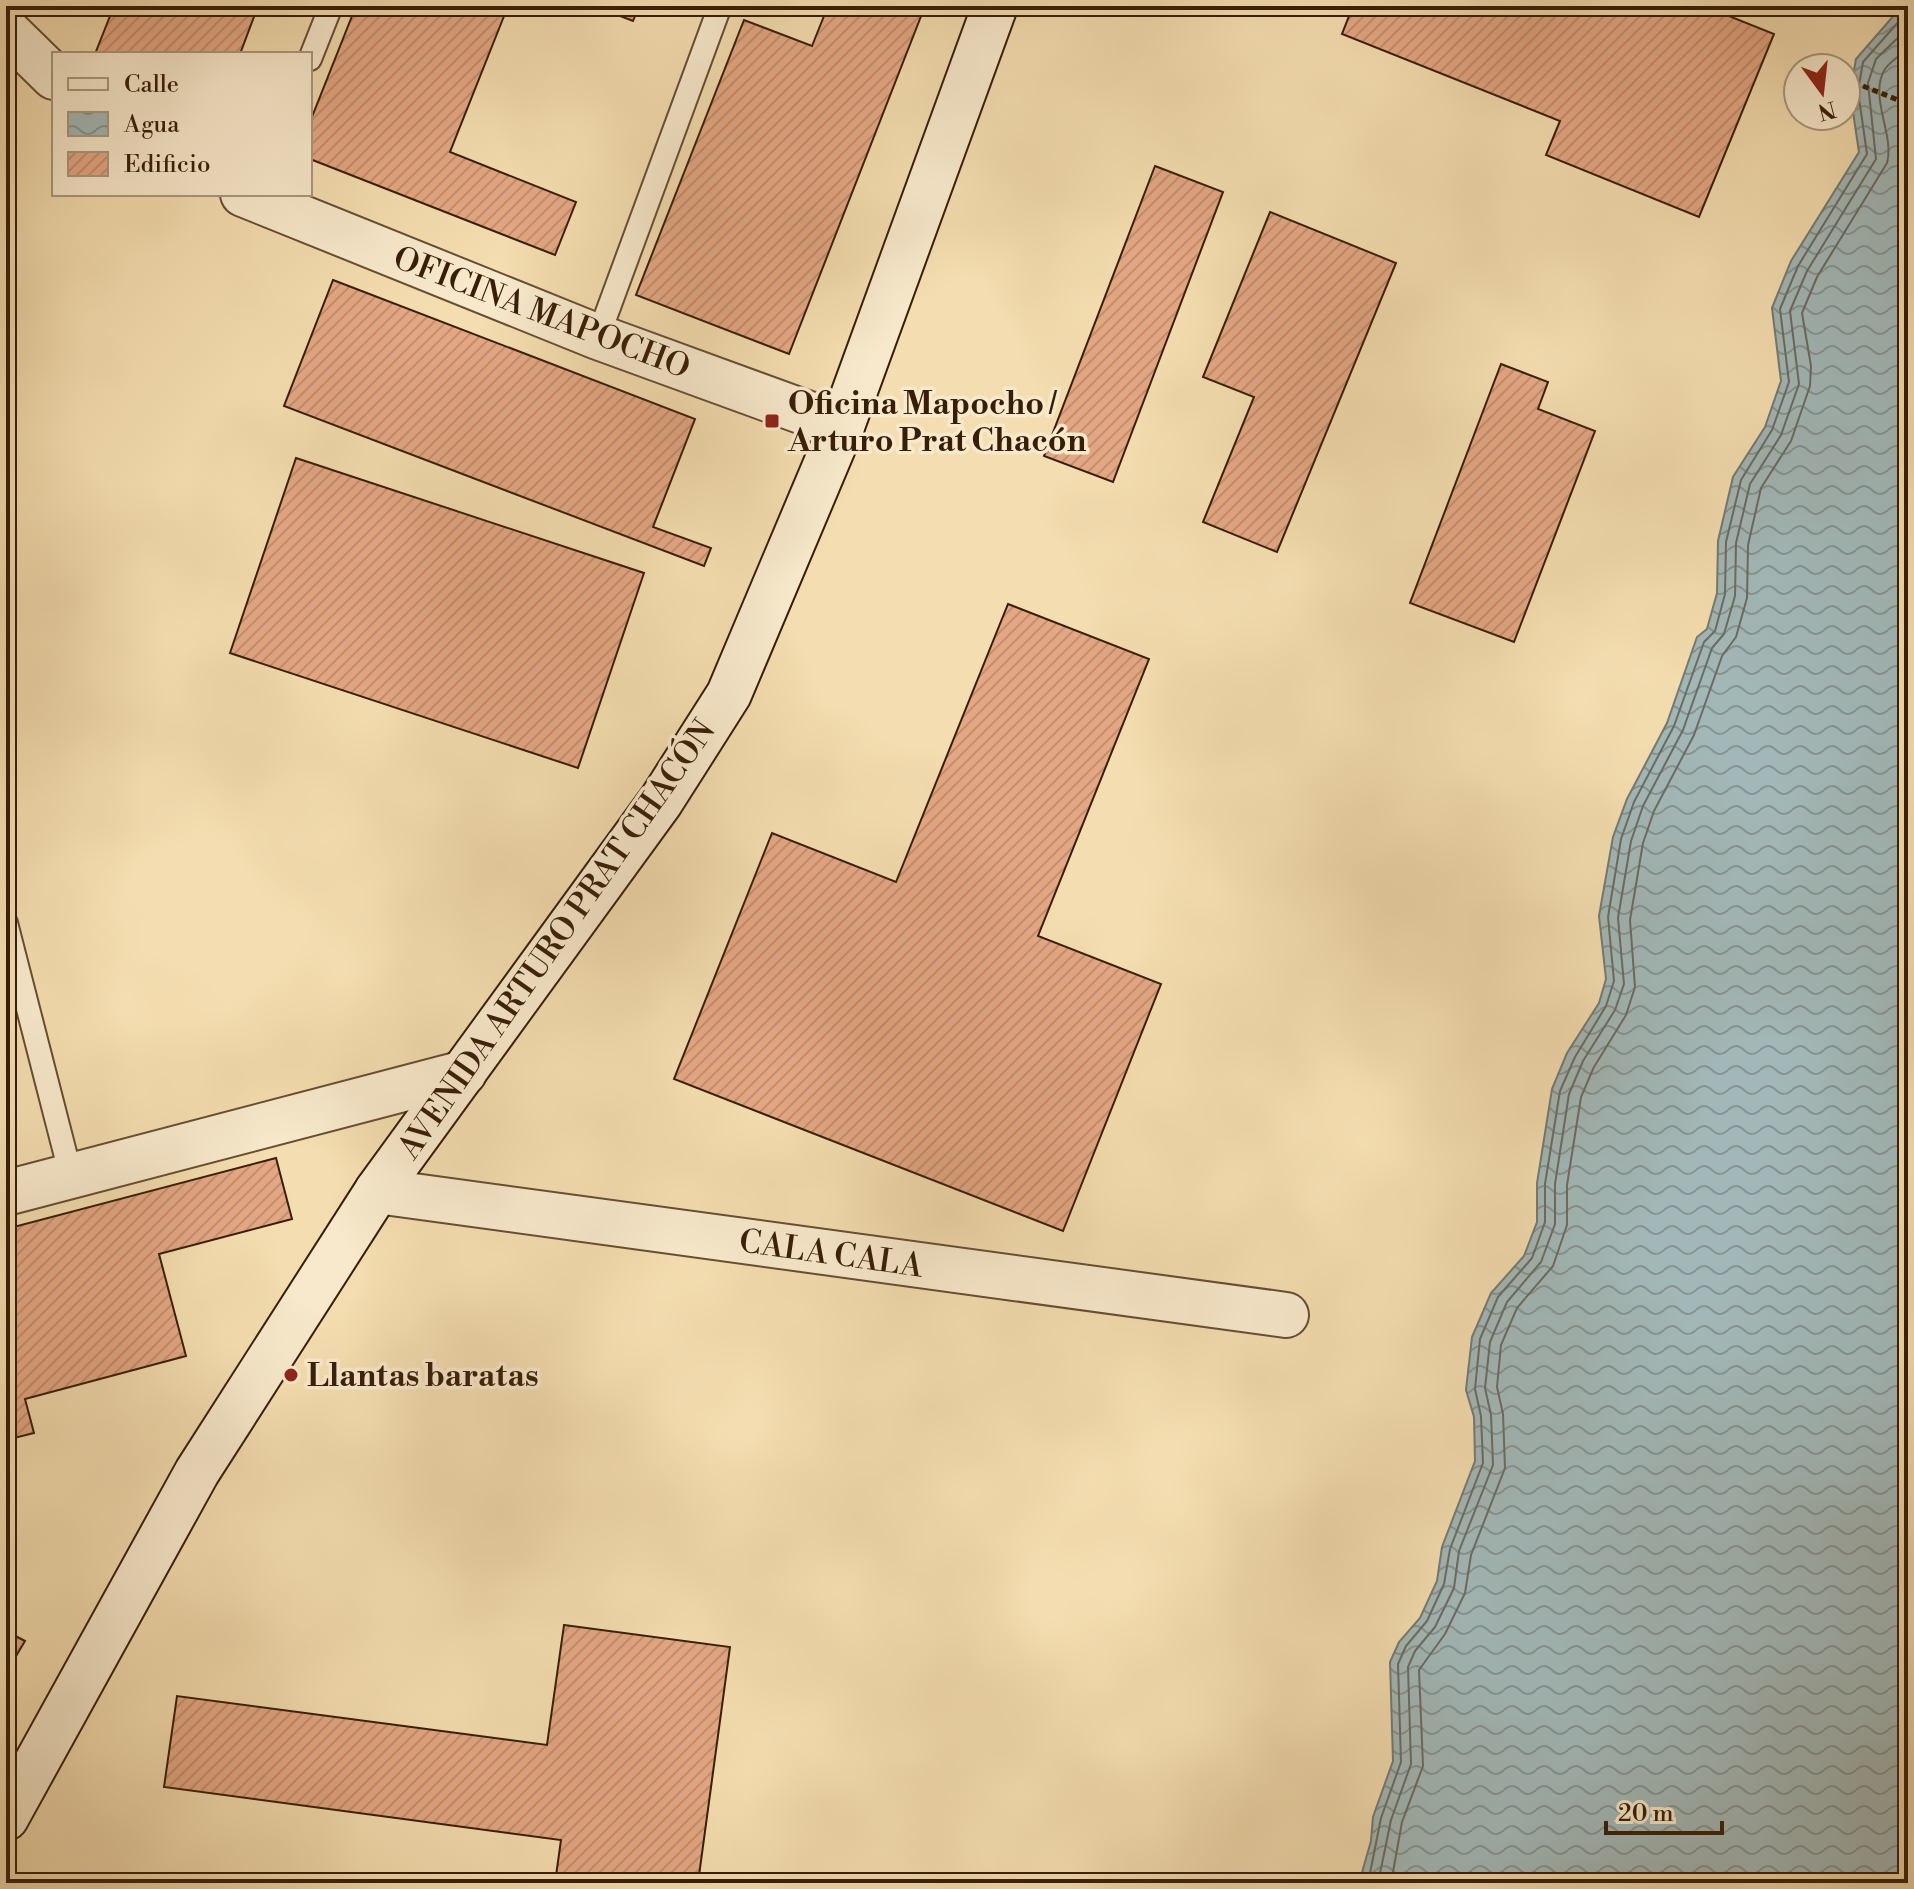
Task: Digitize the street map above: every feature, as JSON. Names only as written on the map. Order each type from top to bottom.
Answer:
[{"type":"street","name":"AVENIDA ARTURO PRAT CHACÓN","points":[[6,1818],[197,1472],[377,1191],[661,801],[729,694],[842,426],[995,6]]},
{"type":"street","points":[[6,30],[52,75]]},
{"type":"street","name":"OFICINA MAPOCHO","points":[[252,196],[598,337],[842,426]]},
{"type":"street","points":[[6,1193],[464,1073]]},
{"type":"street","name":"CALA CALA","points":[[377,1191],[1286,1315]]},
{"type":"lane","points":[[312,54],[331,6]]},
{"type":"lane","points":[[598,337],[720,6]]},
{"type":"lane","points":[[6,923],[71,1176]]},
{"type":"path","points":[[1863,86],[1908,104]]},
{"type":"water","points":[[1902,6],[1908,6],[1908,1883],[1359,1883],[1371,1841],[1373,1817],[1393,1761],[1390,1662],[1399,1642],[1420,1618],[1437,1581],[1442,1547],[1475,1461],[1474,1417],[1466,1390],[1472,1337],[1491,1293],[1524,1256],[1537,1222],[1537,1183],[1552,1089],[1567,1053],[1599,1003],[1606,979],[1599,916],[1613,837],[1627,799],[1667,723],[1697,637],[1707,629],[1717,593],[1718,541],[1733,477],[1765,427],[1781,381],[1772,308],[1791,261],[1859,152],[1856,132],[1862,132],[1862,52]]},
{"type":"building","points":[[114,6],[258,6],[241,52],[96,52]]},
{"type":"building","points":[[356,6],[508,6],[450,152],[576,202],[555,255],[312,160],[312,117]]},
{"type":"building","points":[[594,6],[639,6],[633,21]]},
{"type":"building","points":[[828,6],[925,6],[789,354],[636,295],[744,20],[812,46]]},
{"type":"building","points":[[1353,6],[1704,6],[1774,34],[1699,217],[1546,155],[1560,121],[1342,34]]},
{"type":"building","points":[[1155,166],[1223,192],[1113,482],[1044,456]]},
{"type":"building","points":[[1270,212],[1396,263],[1277,552],[1203,522],[1254,397],[1203,377]]},
{"type":"building","points":[[333,280],[695,419],[653,527],[711,548],[704,566],[284,406]]},
{"type":"building","points":[[1501,364],[1548,382],[1538,409],[1595,431],[1514,642],[1410,603]]},
{"type":"building","points":[[296,458],[644,573],[578,768],[230,653]]},
{"type":"building","points":[[1008,604],[1149,659],[1038,936],[1161,984],[1063,1231],[674,1079],[772,833],[896,882]]},
{"type":"building","points":[[276,1158],[292,1219],[159,1254],[186,1356],[25,1399],[34,1433],[6,1440],[6,1229]]},
{"type":"building","points":[[564,1625],[730,1647],[698,1883],[555,1883],[561,1840],[164,1787],[177,1696],[547,1745]]},
{"type":"building","points":[[6,1631],[25,1641],[6,1673]]},
{"type":"place","name":"Oficina Mapocho / Arturo Prat Chacón","points":[[772,421]]},
{"type":"place","name":"Llantas baratas","points":[[291,1375]]}]
